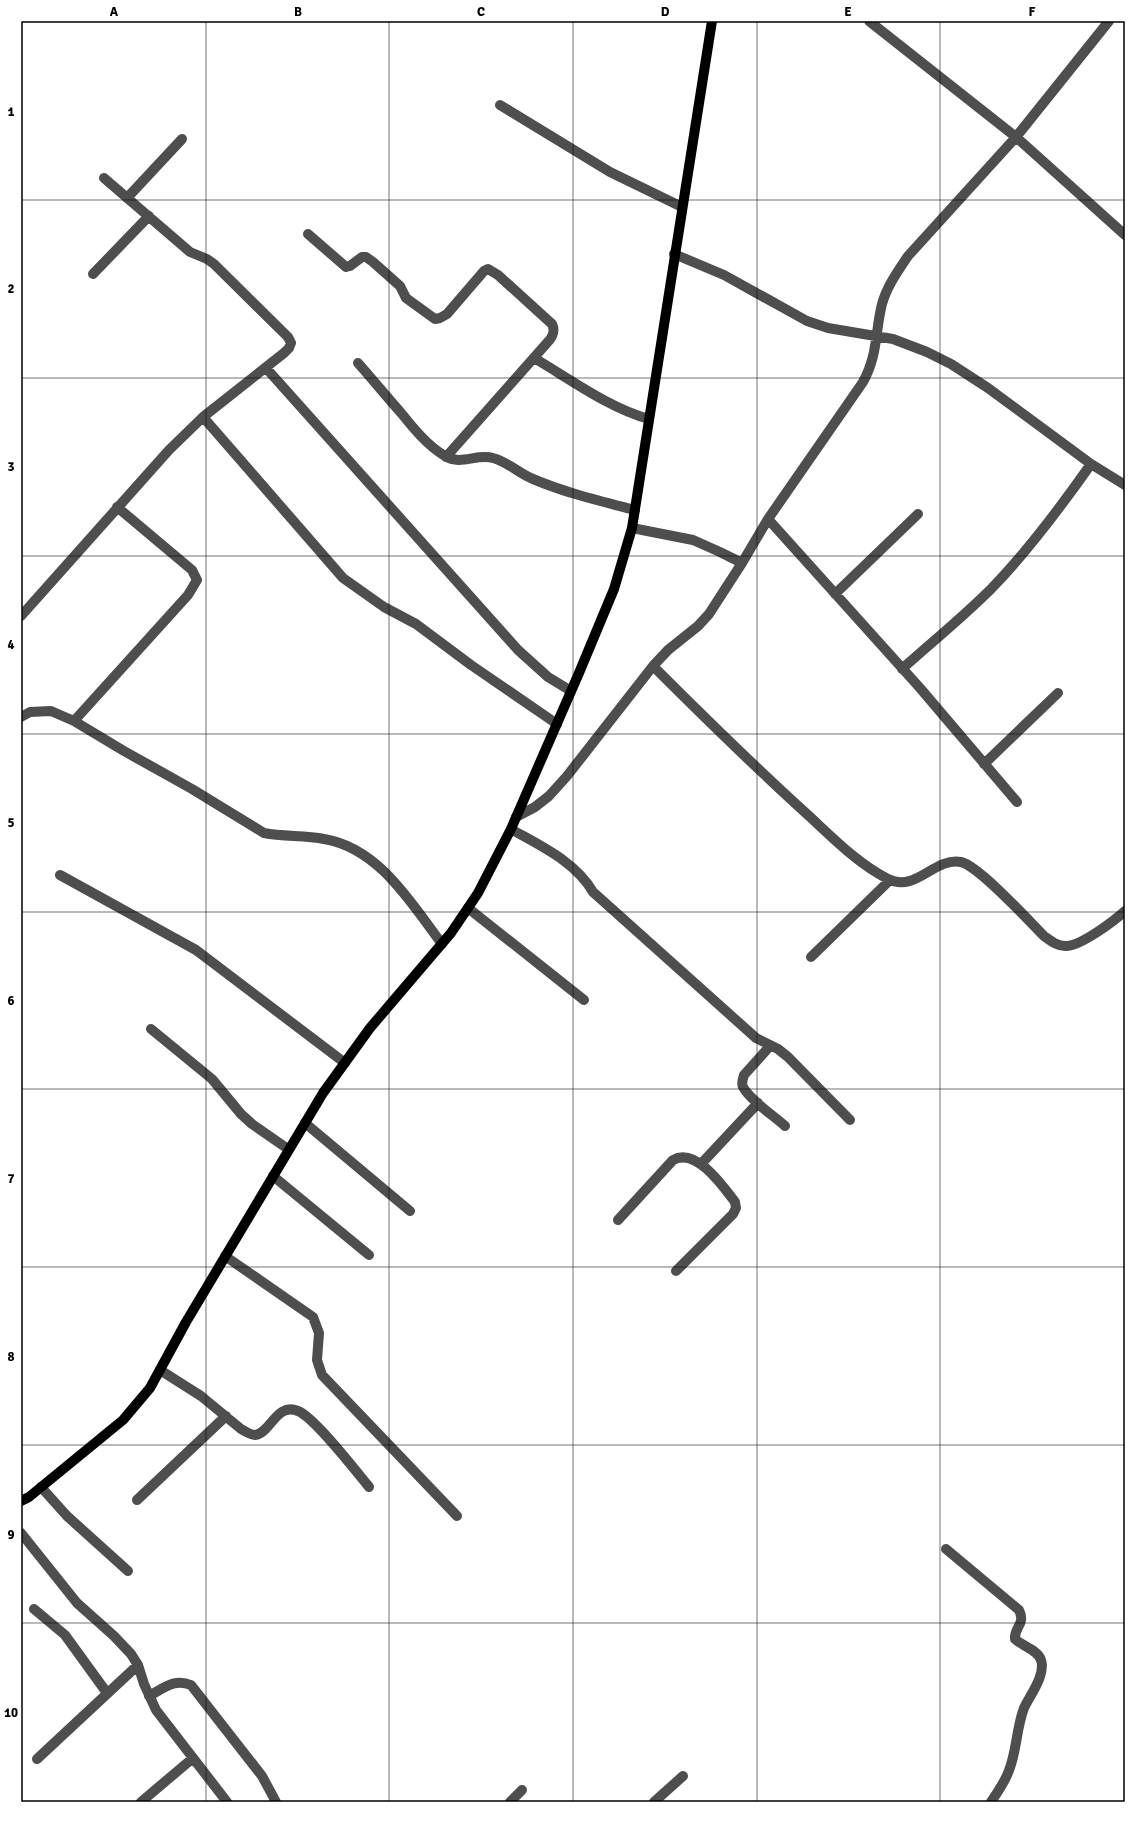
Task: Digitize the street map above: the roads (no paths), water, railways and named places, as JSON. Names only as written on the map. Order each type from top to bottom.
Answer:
[{"type":"main road","points":[[24,1501],[123,1420],[150,1388],[225,1256],[305,1123],[370,1028],[442,944],[468,908],[478,893],[511,829],[614,589],[632,528],[674,254],[712,21]]},
{"type":"street","points":[[869,21],[1016,138],[1125,235]]},
{"type":"street","points":[[516,817],[535,807],[554,791],[568,776],[653,666],[668,650],[698,626],[709,614],[742,563],[768,518],[863,382],[871,367],[878,337],[882,305],[888,288],[908,256],[1016,138],[1109,21]]},
{"type":"street","points":[[500,105],[610,172],[682,207]]},
{"type":"street","points":[[127,198],[182,139]]},
{"type":"street","points":[[21,616],[116,507],[169,450],[203,417],[266,368],[289,348],[291,343],[288,337],[214,264],[207,258],[190,252],[104,178]]},
{"type":"street","points":[[93,274],[148,216]]},
{"type":"street","points":[[308,234],[346,267],[350,266],[362,257],[370,259],[400,286],[406,298],[410,302],[435,319],[447,314],[484,271],[488,269],[492,270],[545,317],[554,328],[552,338],[446,457]]},
{"type":"street","points":[[674,254],[724,275],[807,320],[828,328],[906,343],[951,364],[988,388],[1091,464],[1125,485]]},
{"type":"street","points":[[534,358],[632,415],[649,419]]},
{"type":"street","points":[[358,363],[420,435],[446,457],[456,461],[490,457],[500,460],[526,477],[548,486],[583,497],[635,510]]},
{"type":"street","points":[[266,368],[518,650],[548,677],[571,691]]},
{"type":"street","points":[[203,417],[342,578],[384,607],[416,624],[470,665],[557,724]]},
{"type":"street","points":[[902,669],[989,591],[1012,566],[1059,509],[1091,464]]},
{"type":"street","points":[[74,721],[188,594],[197,580],[192,570],[116,507]]},
{"type":"street","points":[[835,594],[918,514]]},
{"type":"street","points":[[768,518],[902,669],[1017,802]]},
{"type":"street","points":[[632,528],[693,540],[742,563]]},
{"type":"street","points":[[653,666],[771,782],[842,846],[868,867],[890,880],[900,883],[913,880],[936,866],[948,862],[962,862],[977,870],[1044,936],[1055,944],[1066,946],[1085,938],[1125,911]]},
{"type":"street","points":[[984,764],[1058,692]]},
{"type":"street","points":[[21,717],[30,712],[50,711],[74,721],[192,789],[264,833],[276,836],[324,839],[344,844],[356,850],[386,874],[442,944]]},
{"type":"street","points":[[511,829],[574,868],[584,876],[593,892],[627,920],[756,1038],[788,1057],[850,1120]]},
{"type":"street","points":[[60,875],[196,950],[345,1063]]},
{"type":"street","points":[[811,956],[890,880]]},
{"type":"street","points":[[468,908],[584,1000]]},
{"type":"street","points":[[151,1029],[212,1079],[241,1114],[252,1124],[288,1150]]},
{"type":"street","points":[[770,1046],[750,1068],[742,1080],[743,1086],[758,1103],[785,1126]]},
{"type":"street","points":[[701,1164],[758,1103]]},
{"type":"street","points":[[305,1123],[410,1211]]},
{"type":"street","points":[[618,1220],[678,1157],[685,1156],[701,1164],[735,1202],[736,1208],[733,1214],[676,1272]]},
{"type":"street","points":[[273,1176],[370,1255]]},
{"type":"street","points":[[225,1256],[313,1317],[319,1333],[317,1360],[322,1375],[458,1516]]},
{"type":"street","points":[[160,1370],[188,1387],[241,1429],[254,1435],[260,1434],[281,1413],[289,1410],[298,1410],[311,1420],[369,1487]]},
{"type":"street","points":[[137,1500],[226,1416]]},
{"type":"street","points":[[41,1487],[67,1516],[128,1571]]},
{"type":"street","points":[[21,1533],[77,1603],[114,1636],[131,1654],[153,1694],[160,1716],[227,1802]]},
{"type":"street","points":[[946,1549],[1019,1610],[1022,1616],[1022,1621],[1014,1634],[1015,1640],[1035,1653],[1042,1661],[1042,1668],[1038,1680],[1024,1708],[1019,1724],[1014,1757],[1008,1774],[991,1802]]},
{"type":"street","points":[[34,1609],[64,1635],[107,1693]]},
{"type":"street","points":[[37,1759],[138,1665]]},
{"type":"street","points":[[153,1694],[176,1681],[191,1685],[262,1776],[276,1802]]},
{"type":"street","points":[[141,1802],[193,1758]]},
{"type":"street","points":[[654,1802],[684,1776]]},
{"type":"street","points":[[510,1802],[522,1790]]}]
